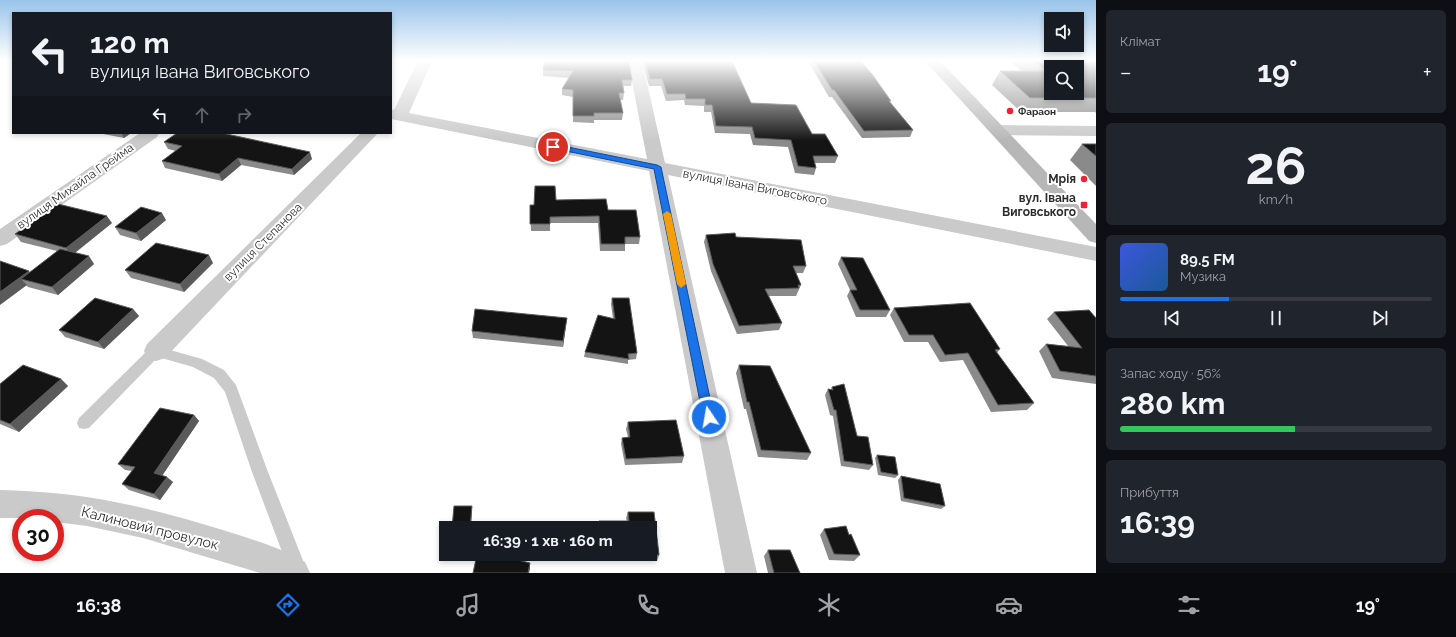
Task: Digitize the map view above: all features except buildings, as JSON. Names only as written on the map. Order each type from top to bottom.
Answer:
[{"type":"main road","points":[[958,88],[1096,236]]},
{"type":"street","points":[[395,115],[410,88]]},
{"type":"street","points":[[641,88],[741,573]]},
{"type":"street","name":"вулиця Івана Виговського","points":[[395,115],[1096,254]]},
{"type":"street","points":[[998,130],[1096,131]]},
{"type":"street","name":"вулиця Михайла Грейма","points":[[0,239],[150,134]]},
{"type":"street","name":"вулиця Степанова","points":[[156,351],[369,134]]},
{"type":"street","name":"Калиновий провулок","points":[[0,504],[39,504],[102,513],[188,534],[280,564],[294,573]]},
{"type":"lane","points":[[84,423],[156,351],[197,363],[219,374],[231,389],[260,472],[299,573]]},
{"type":"slow traffic","points":[[667,214],[681,284]]},
{"type":"place","name":"Фараон","points":[[1010,111]]},
{"type":"place","name":"Мрія","points":[[1084,179]]},
{"type":"place","name":"вул. Івана Виговського","points":[[1084,205]]},
{"type":"route","points":[[553,147],[657,167],[709,417]]}]
